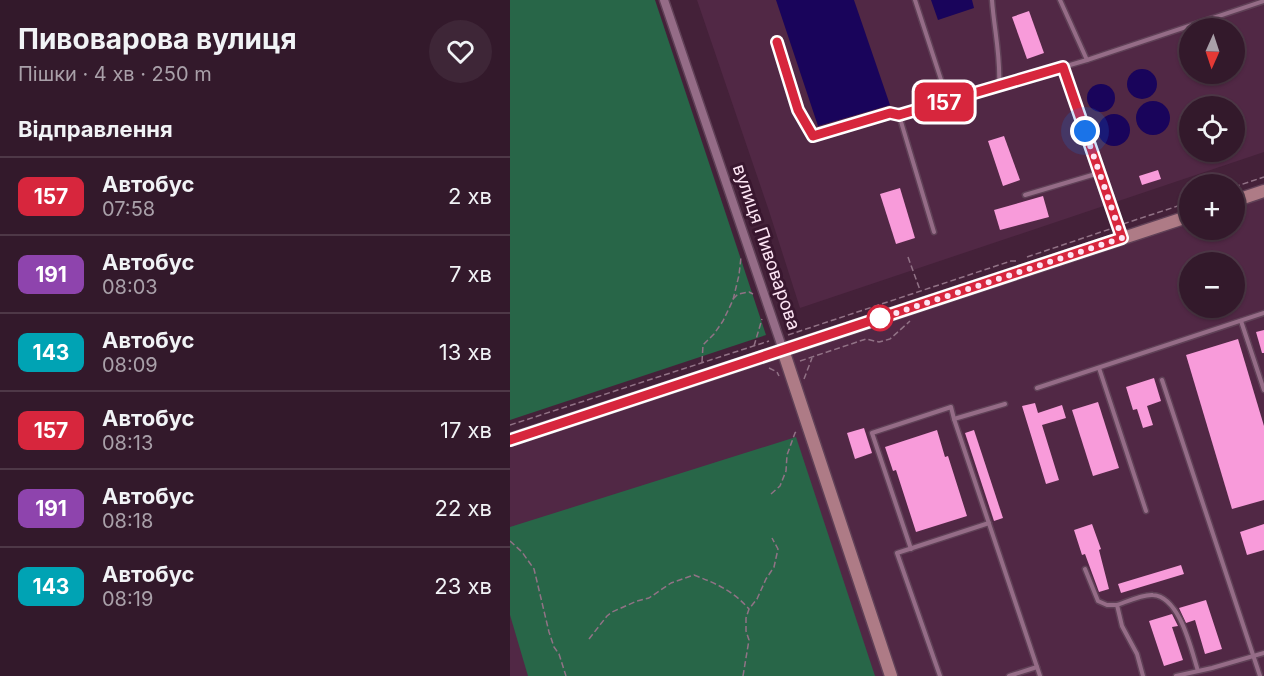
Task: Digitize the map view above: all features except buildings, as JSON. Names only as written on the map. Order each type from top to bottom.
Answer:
[{"type":"main road","points":[[1245,197],[1264,191]]},
{"type":"main road","points":[[510,440],[783,350],[1120,232],[1179,219]]},
{"type":"main road","name":"вулиця Пивоварова","points":[[783,350],[891,676]]},
{"type":"street","name":"вулиця Пивоварова","points":[[664,0],[783,350]]},
{"type":"lane","points":[[915,0],[948,101]]},
{"type":"lane","points":[[992,0],[999,86]]},
{"type":"lane","points":[[1060,0],[1087,60]]},
{"type":"lane","points":[[777,42],[798,110],[813,136],[890,113],[899,115],[1087,60],[1264,1]]},
{"type":"lane","points":[[1063,67],[1120,232]]},
{"type":"lane","points":[[899,115],[934,232]]},
{"type":"lane","points":[[1025,195],[1100,173]]},
{"type":"lane","points":[[1037,388],[1264,313]]},
{"type":"lane","points":[[1241,321],[1264,390]]},
{"type":"lane","points":[[1099,368],[1146,511]]},
{"type":"lane","points":[[1162,380],[1260,676]]},
{"type":"lane","points":[[954,419],[1005,404]]},
{"type":"lane","points":[[911,549],[872,433],[951,407],[1040,676]]},
{"type":"lane","points":[[940,676],[897,553],[989,523]]},
{"type":"lane","points":[[1084,569],[1098,600],[1107,605],[1117,605],[1150,594],[1163,597],[1173,606],[1180,620],[1198,671]]},
{"type":"lane","points":[[1117,605],[1122,626],[1137,654],[1143,676]]},
{"type":"lane","points":[[1176,676],[1264,652]]},
{"type":"lane","points":[[1009,676],[1037,667]]},
{"type":"path","points":[[1245,183],[1264,177]]},
{"type":"path","points":[[510,425],[1011,261],[1021,261],[1029,255],[1120,232],[1179,207]]},
{"type":"path","points":[[909,257],[920,291]]},
{"type":"path","points":[[733,300],[741,258]]},
{"type":"path","points":[[702,363],[703,345],[723,321],[733,300],[743,292],[749,292],[766,300],[754,346]]},
{"type":"path","points":[[804,360],[866,339],[879,342],[890,339],[909,321]]},
{"type":"path","points":[[771,494],[780,486],[786,471],[787,455],[795,433],[800,428]]},
{"type":"path","points":[[743,676],[749,640],[746,618],[774,567],[778,549],[772,538]]},
{"type":"path","points":[[510,541],[522,552],[534,569],[549,632],[567,676]]},
{"type":"path","points":[[589,639],[607,615],[649,598],[671,583],[694,574],[715,582],[741,600],[749,609]]},
{"type":"shaded area","points":[[697,0],[1264,0],[1264,152],[1245,158],[1245,96],[1179,96],[1179,162],[1234,162],[1199,174],[1179,174],[1179,181],[800,308]]},
{"type":"shaded area","points":[[776,0],[854,0],[890,105],[818,126]]},
{"type":"shaded area","points":[[931,0],[972,0],[974,8],[938,20]]},
{"type":"shaded area","points":[[1142,69],[1153,73],[1157,84],[1153,95],[1142,99],[1131,95],[1127,84],[1131,73]]},
{"type":"shaded area","points":[[1101,84],[1111,88],[1115,98],[1111,108],[1101,112],[1091,108],[1087,98],[1091,88]]},
{"type":"shaded area","points":[[1153,101],[1165,106],[1170,118],[1165,130],[1153,135],[1141,130],[1136,118],[1141,106]]},
{"type":"shaded area","points":[[1114,114],[1126,118],[1130,130],[1126,142],[1114,146],[1102,142],[1098,130],[1102,118]]},
{"type":"shaded area","points":[[1264,196],[1264,676],[510,676],[510,445],[1179,224],[1179,240],[1245,240],[1245,203]]},
{"type":"green space","points":[[510,0],[655,0],[766,335],[510,420]]},
{"type":"green space","points":[[796,437],[875,676],[528,676],[510,615],[510,527]]},
{"type":"bus line","name":"157","points":[[510,440],[1122,238],[1063,67],[899,115],[890,113],[813,136],[798,110],[777,42]]},
{"type":"route","points":[[880,318],[878,319],[1122,238],[1085,131]]}]
